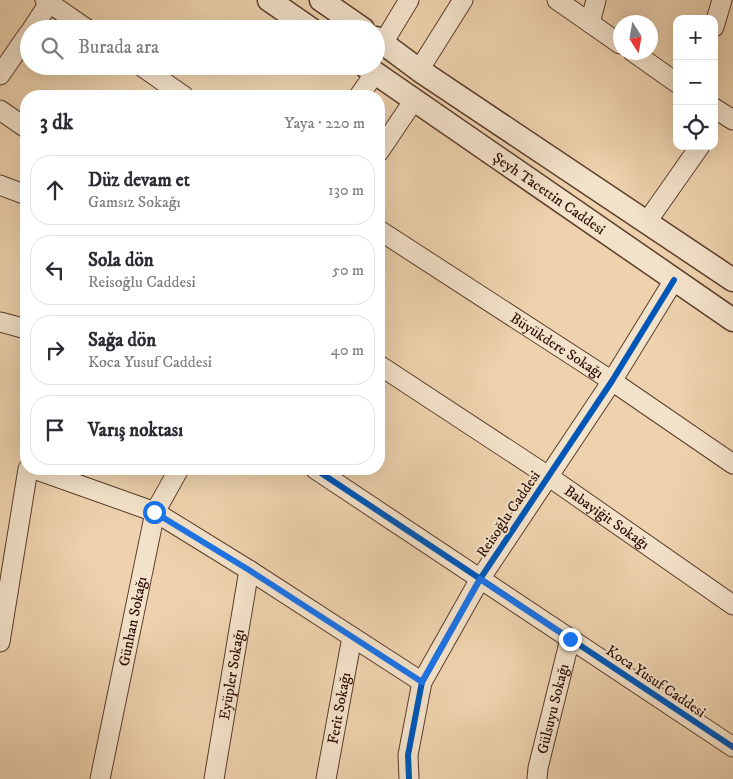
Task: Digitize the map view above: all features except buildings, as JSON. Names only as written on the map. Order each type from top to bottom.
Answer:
[{"type":"street","points":[[269,0],[298,20]]},
{"type":"street","points":[[320,0],[350,20]]},
{"type":"street","points":[[385,33],[409,0]]},
{"type":"street","points":[[419,70],[463,0]]},
{"type":"street","points":[[557,0],[613,39]]},
{"type":"street","points":[[590,22],[596,0]]},
{"type":"street","points":[[718,15],[722,0]]},
{"type":"street","points":[[37,20],[49,1],[75,20]]},
{"type":"street","name":"Şeyh Tacettin Caddesi","points":[[385,44],[419,70],[733,280]]},
{"type":"street","points":[[0,75],[20,46]]},
{"type":"street","points":[[644,60],[673,80]]},
{"type":"street","points":[[154,75],[175,90]]},
{"type":"street","points":[[362,90],[368,75]]},
{"type":"street","name":"Şeyh Tacettin Caddesi","points":[[377,75],[733,320]]},
{"type":"street","points":[[385,143],[414,100]]},
{"type":"street","points":[[0,110],[20,124]]},
{"type":"street","points":[[646,223],[697,150]]},
{"type":"street","points":[[0,185],[20,193]]},
{"type":"street","name":"Büyükdere Sokağı","points":[[385,234],[612,381],[733,464]]},
{"type":"street","name":"Reisoğlu Caddesi","points":[[409,779],[408,755],[422,682],[480,579],[612,381],[674,280]]},
{"type":"street","points":[[0,322],[20,327]]},
{"type":"street","name":"Babayiğit Sokağı","points":[[385,369],[548,476],[733,605]]},
{"type":"street","points":[[0,642],[27,475]]},
{"type":"street","points":[[51,475],[154,512],[249,570],[422,682]]},
{"type":"street","name":"Günhan Sokağı","points":[[100,779],[154,512],[176,475]]},
{"type":"street","name":"Koca Yusuf Caddesi","points":[[324,475],[733,748]]},
{"type":"street","name":"Eyüpler Sokağı","points":[[214,779],[249,570]]},
{"type":"street","name":"Ferit Sokağı","points":[[326,779],[352,637]]},
{"type":"street","name":"Gülsuyu Sokağı","points":[[542,775],[570,639]]},
{"type":"cycle path","points":[[409,779],[408,755],[422,682],[480,579],[612,381],[674,280]]},
{"type":"cycle path","points":[[324,475],[733,747]]},
{"type":"route","points":[[154,512],[249,570],[422,682],[480,579],[570,639]]}]
